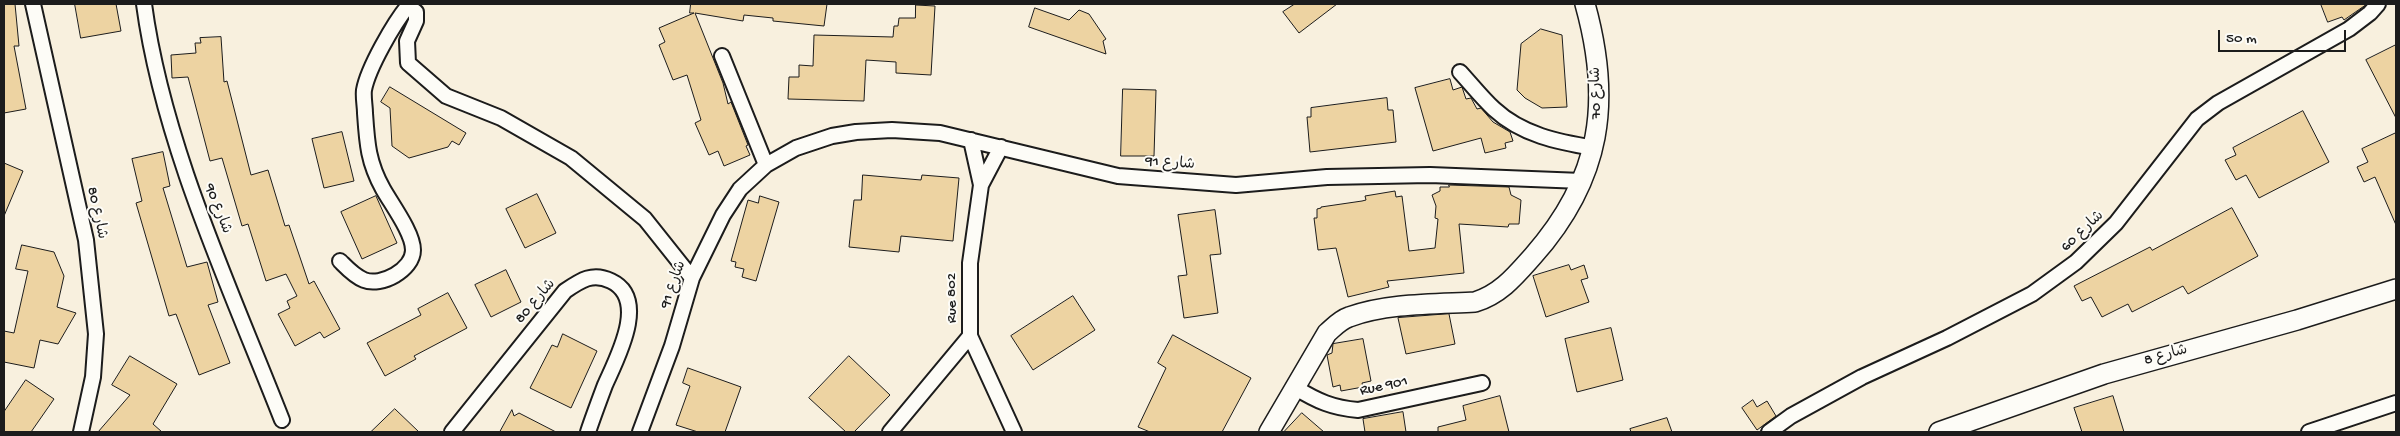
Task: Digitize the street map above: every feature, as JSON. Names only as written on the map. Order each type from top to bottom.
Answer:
[{"type":"street","name":"شارع 80","points":[[33,4],[86,240],[96,334],[93,377],[81,432]]},
{"type":"street","name":"شارع 90","points":[[144,4],[163,93],[186,174],[282,420]]},
{"type":"street","name":"شارع 70","points":[[1270,432],[1327,333],[1348,317],[1398,308],[1475,302],[1500,291],[1537,251],[1561,219],[1582,180],[1594,148],[1600,114],[1596,55],[1585,4]]},
{"type":"street","name":"شارع 60","points":[[1769,432],[1791,416],[1862,377],[1955,334],[2032,294],[2076,262],[2116,223],[2197,119],[2218,103],[2349,29],[2370,13],[2378,4]]},
{"type":"street","points":[[340,261],[365,281],[378,281],[396,274],[410,264],[413,255],[409,234],[381,186],[368,153],[364,90],[371,70],[398,18],[408,6],[416,12],[416,21],[407,41],[408,63],[414,69],[446,96],[501,118],[571,158],[645,219],[692,278]]},
{"type":"street","points":[[722,56],[766,165]]},
{"type":"street","points":[[1460,72],[1494,110],[1530,134],[1561,143],[1594,148]]},
{"type":"street","name":"شارع 91","points":[[640,432],[672,346],[692,278],[723,215],[740,190],[766,165],[796,148],[832,136],[856,132],[892,130],[940,134],[1118,176],[1236,185],[1327,177],[1420,175],[1582,180]]},
{"type":"street","name":"Rue 802","points":[[971,140],[981,185]]},
{"type":"street","name":"Rue 802","points":[[1001,147],[981,185],[970,263],[970,336],[1014,432]]},
{"type":"street","name":"شارع 80","points":[[452,432],[566,291],[584,278],[595,276],[617,284],[626,294],[630,310],[625,339],[588,432]]},
{"type":"street","name":"شارع 8","points":[[1939,432],[2104,374],[2298,320],[2396,288]]},
{"type":"street","points":[[890,432],[970,336]]},
{"type":"street","name":"Rue 901","points":[[1296,388],[1318,402],[1338,409],[1358,410],[1482,383]]},
{"type":"street","points":[[2309,432],[2396,403]]},
{"type":"building","points":[[4,4],[15,4],[19,46],[14,46],[26,109],[4,113]]},
{"type":"building","points":[[75,4],[116,4],[121,31],[81,38]]},
{"type":"building","points":[[691,4],[827,4],[824,26],[773,21],[773,18],[744,15],[743,21],[695,13],[723,83],[728,104],[731,102],[750,155],[724,166],[718,151],[709,155],[695,123],[701,120],[687,75],[673,80],[659,45],[665,42],[659,28],[694,13],[690,13]]},
{"type":"building","points":[[1295,4],[1337,4],[1299,33],[1283,12]]},
{"type":"building","points":[[2321,4],[2367,4],[2344,20],[2342,17],[2328,22]]},
{"type":"building","points":[[916,5],[935,6],[931,75],[896,73],[896,62],[866,60],[864,101],[788,99],[789,77],[799,77],[799,65],[813,66],[814,35],[893,37],[894,26],[898,26],[899,18],[915,18]]},
{"type":"building","points":[[1035,8],[1069,20],[1079,10],[1089,14],[1106,39],[1103,41],[1106,54],[1029,27]]},
{"type":"building","points":[[1541,29],[1562,35],[1567,107],[1542,108],[1525,98],[1517,90],[1521,44]]},
{"type":"building","points":[[221,37],[224,82],[227,81],[251,175],[268,170],[285,226],[289,225],[309,284],[314,281],[340,329],[324,338],[320,332],[295,346],[278,314],[290,308],[287,301],[297,296],[286,274],[266,281],[248,224],[242,226],[222,158],[210,161],[188,77],[172,78],[171,55],[196,53],[195,43],[201,43],[200,38]]},
{"type":"building","points":[[2396,45],[2396,118],[2366,60]]},
{"type":"building","points":[[1450,79],[1453,90],[1462,87],[1466,99],[1471,98],[1477,109],[1481,108],[1493,122],[1510,132],[1513,141],[1505,143],[1506,148],[1485,153],[1481,138],[1433,151],[1415,88]]},
{"type":"building","points":[[390,87],[466,133],[459,145],[452,141],[448,147],[409,158],[392,146],[390,108],[381,102]]},
{"type":"building","points":[[1123,89],[1156,90],[1154,156],[1121,156]]},
{"type":"building","points":[[1387,98],[1388,110],[1393,110],[1396,142],[1310,152],[1307,117],[1311,117],[1311,108]]},
{"type":"building","points":[[2303,111],[2329,162],[2259,198],[2246,175],[2236,180],[2225,160],[2236,155],[2233,148]]},
{"type":"building","points":[[342,132],[354,181],[324,188],[312,139]]},
{"type":"building","points":[[2396,133],[2396,225],[2375,177],[2364,182],[2357,167],[2368,162],[2362,149]]},
{"type":"building","points":[[163,152],[170,186],[163,188],[187,267],[207,262],[218,302],[208,305],[230,363],[199,375],[176,314],[169,316],[136,203],[142,201],[132,159]]},
{"type":"building","points":[[4,163],[23,171],[4,216]]},
{"type":"building","points":[[863,175],[921,180],[922,175],[959,178],[953,241],[901,236],[899,252],[849,247],[854,200],[861,200]]},
{"type":"building","points":[[1449,185],[1509,187],[1511,195],[1521,200],[1519,224],[1509,224],[1508,227],[1459,224],[1464,273],[1387,281],[1389,287],[1348,297],[1336,248],[1318,250],[1314,218],[1317,218],[1317,209],[1362,201],[1366,200],[1365,196],[1395,191],[1396,197],[1402,196],[1409,251],[1435,248],[1438,219],[1435,218],[1436,206],[1432,195],[1440,191],[1440,187],[1449,187]]},
{"type":"building","points":[[537,194],[556,233],[525,248],[506,209]]},
{"type":"building","points":[[376,196],[397,243],[362,259],[341,212]]},
{"type":"building","points":[[760,196],[779,202],[756,281],[742,277],[744,269],[735,267],[736,262],[731,261],[748,200],[758,203]]},
{"type":"building","points":[[2232,208],[2258,256],[2188,294],[2183,286],[2132,312],[2128,304],[2102,317],[2091,297],[2082,301],[2074,286],[2150,247],[2152,250]]},
{"type":"building","points":[[1215,210],[1221,254],[1210,255],[1218,313],[1184,318],[1178,276],[1187,275],[1178,215]]},
{"type":"building","points":[[22,245],[54,252],[64,276],[57,307],[76,313],[58,344],[40,340],[34,368],[4,362],[4,331],[14,333],[28,271],[16,269]]},
{"type":"building","points":[[1569,265],[1571,270],[1584,265],[1588,278],[1581,280],[1589,302],[1546,317],[1533,276]]},
{"type":"building","points":[[506,270],[521,302],[491,317],[475,285]]},
{"type":"building","points":[[448,293],[467,328],[414,356],[416,359],[385,376],[367,343],[421,315],[418,309]]},
{"type":"building","points":[[1073,296],[1095,330],[1033,370],[1011,336]]},
{"type":"building","points":[[1449,314],[1455,344],[1406,354],[1398,318]]},
{"type":"building","points":[[1611,328],[1623,380],[1577,392],[1565,339]]},
{"type":"building","points":[[563,334],[597,351],[571,408],[530,388],[552,345],[557,347]]},
{"type":"building","points":[[1173,335],[1251,378],[1222,432],[1150,432],[1138,427],[1166,368],[1158,363]]},
{"type":"building","points":[[1363,339],[1371,381],[1362,383],[1363,387],[1341,391],[1340,385],[1333,387],[1327,355],[1332,353],[1333,344]]},
{"type":"building","points":[[130,356],[177,384],[153,424],[162,432],[98,432],[130,395],[112,385]]},
{"type":"building","points":[[849,356],[890,395],[854,432],[846,432],[809,398]]},
{"type":"building","points":[[688,368],[741,387],[725,432],[698,432],[676,425],[690,386],[683,383]]},
{"type":"building","points":[[26,380],[54,399],[31,432],[4,432],[4,412]]},
{"type":"building","points":[[1500,396],[1509,432],[1438,432],[1438,427],[1466,420],[1463,406]]},
{"type":"building","points":[[2113,396],[2124,432],[2082,432],[2074,408]]},
{"type":"building","points":[[1753,400],[1757,407],[1767,401],[1776,416],[1757,430],[1742,408]]},
{"type":"building","points":[[395,409],[419,432],[371,432]]},
{"type":"building","points":[[512,410],[514,416],[519,413],[556,432],[500,432]]},
{"type":"building","points":[[1403,412],[1406,432],[1365,432],[1363,419]]},
{"type":"building","points":[[1302,413],[1324,432],[1284,432]]},
{"type":"building","points":[[1667,418],[1672,432],[1631,432],[1630,429]]}]
